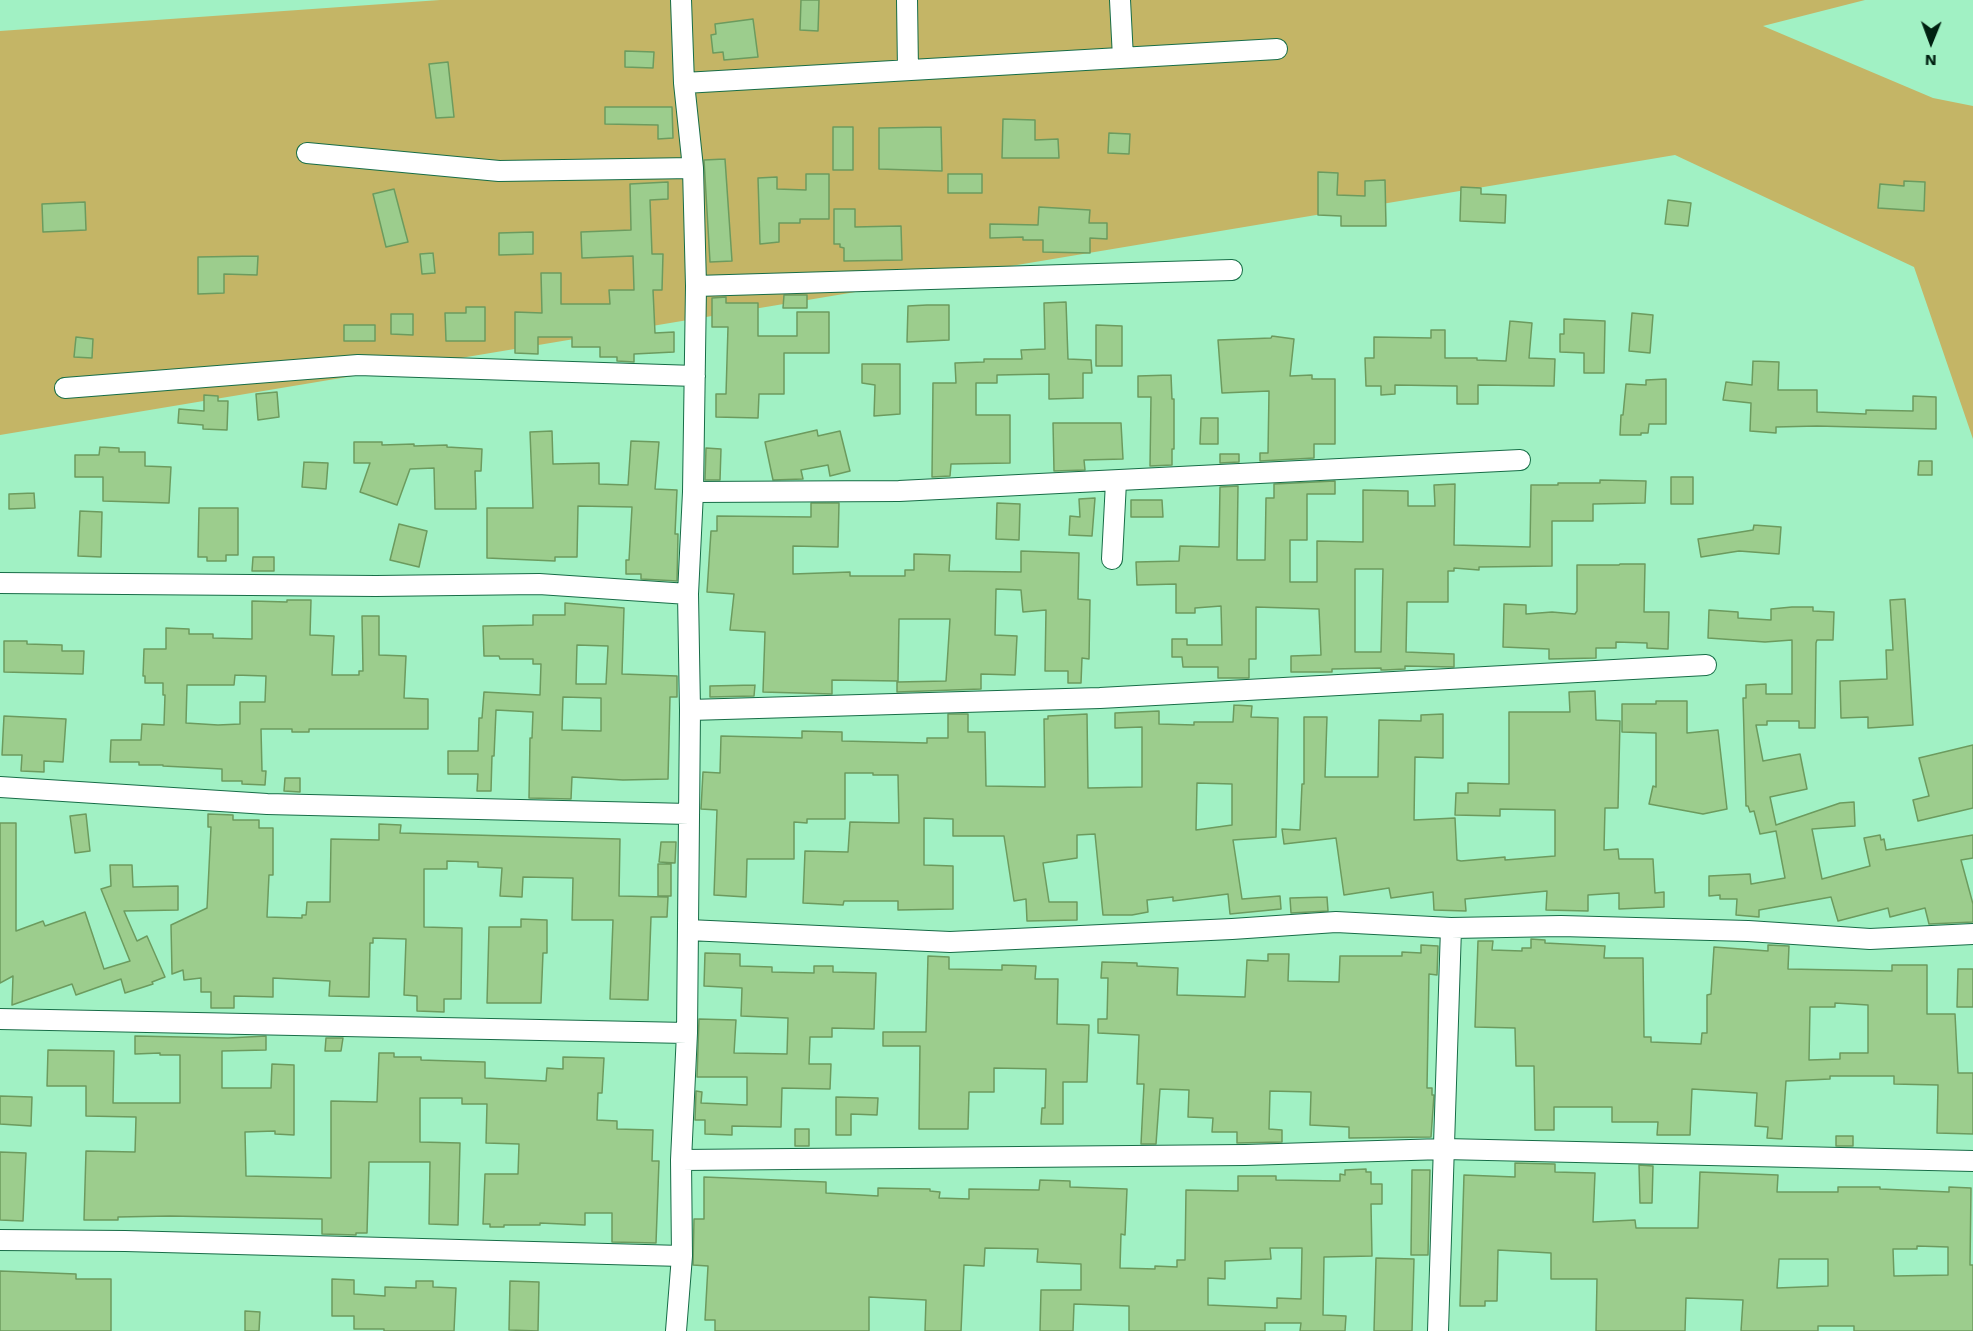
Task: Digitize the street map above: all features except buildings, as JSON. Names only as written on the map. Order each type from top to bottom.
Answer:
[{"type":"street","points":[[675,1331],[682,1256],[681,1160],[687,1033],[690,710],[688,594],[693,492],[696,286],[693,168],[684,83],[681,0]]},
{"type":"street","points":[[908,0],[908,70]]},
{"type":"street","points":[[1120,0],[1123,58]]},
{"type":"street","points":[[684,83],[1277,50]]},
{"type":"street","points":[[307,153],[499,171],[693,168]]},
{"type":"street","points":[[696,286],[1232,270]]},
{"type":"street","points":[[65,388],[358,365],[695,376]]},
{"type":"street","points":[[693,492],[898,491],[1116,482],[1520,460]]},
{"type":"street","points":[[1112,560],[1116,482]]},
{"type":"street","points":[[0,583],[376,586],[539,584],[688,594]]},
{"type":"street","points":[[690,710],[1100,698],[1706,665]]},
{"type":"street","points":[[0,787],[267,804],[689,814]]},
{"type":"street","points":[[688,930],[950,942],[1336,922],[1451,928],[1596,927],[1748,931],[1870,939],[1973,934]]},
{"type":"street","points":[[1438,1331],[1451,928]]},
{"type":"street","points":[[0,1019],[687,1033]]},
{"type":"street","points":[[681,1160],[1245,1155],[1444,1149],[1973,1161]]},
{"type":"street","points":[[0,1240],[125,1241],[682,1256]]},
{"type":"shaded area","points":[[440,0],[1865,0],[1763,26],[1933,98],[1973,106],[1973,439],[1914,267],[1675,155],[0,435],[0,31]]}]
